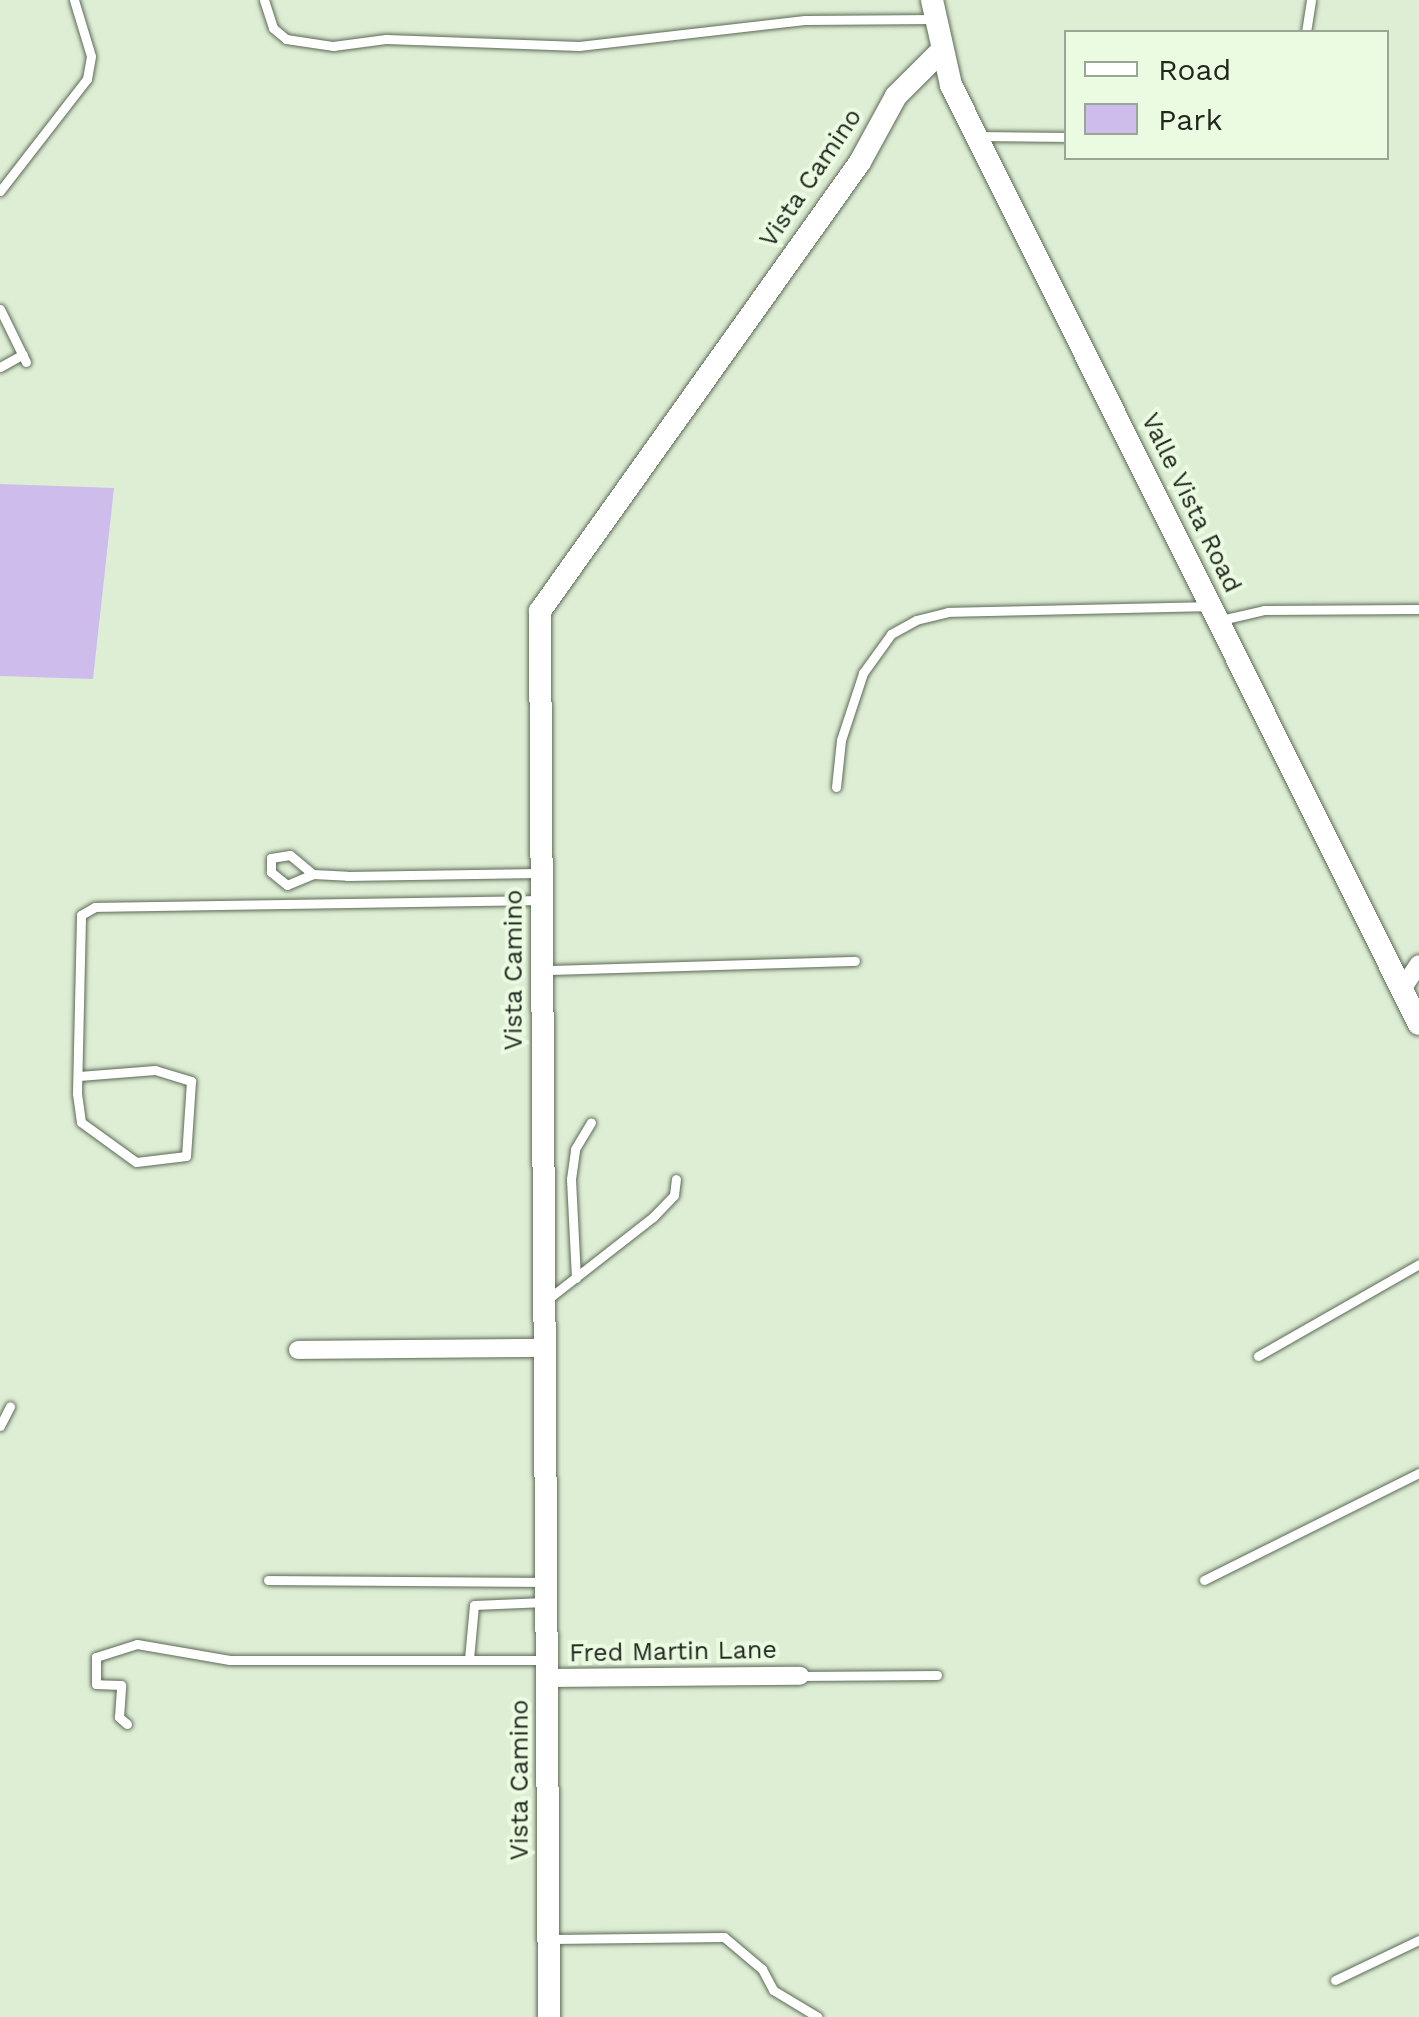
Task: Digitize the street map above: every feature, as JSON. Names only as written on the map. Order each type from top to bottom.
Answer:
[{"type":"street","name":"Valle Vista Road","points":[[933,10],[940,52],[977,136],[1419,1024]]},
{"type":"street","name":"Vista Camino","points":[[549,2017],[540,611],[860,162],[896,96],[940,52]]},
{"type":"street","points":[[1402,989],[1419,964]]},
{"type":"street","points":[[298,1350],[542,1348]]},
{"type":"street","name":"Fred Martin Lane","points":[[547,1669],[800,1676]]},
{"type":"lane","points":[[0,191],[86,79],[92,56],[74,0]]},
{"type":"lane","points":[[264,0],[273,28],[320,46],[386,39],[580,46],[805,20],[933,10]]},
{"type":"lane","points":[[1306,30],[1311,0]]},
{"type":"lane","points":[[977,136],[1064,137]]},
{"type":"lane","points":[[0,309],[25,358],[0,368]]},
{"type":"lane","points":[[836,787],[840,740],[863,673],[891,634],[916,620],[948,612],[1215,613],[1419,608]]},
{"type":"lane","points":[[312,874],[290,855],[272,858],[272,872],[287,885],[312,874],[541,873]]},
{"type":"lane","points":[[79,1076],[155,1070],[191,1081],[186,1156],[158,1164],[112,1151],[81,1122],[79,1076],[81,915],[96,907],[541,900]]},
{"type":"lane","points":[[543,970],[855,960]]},
{"type":"lane","points":[[576,1278],[571,1179],[575,1149],[592,1122]]},
{"type":"lane","points":[[542,1304],[654,1218],[674,1195],[676,1180]]},
{"type":"lane","points":[[1258,1356],[1419,1264]]},
{"type":"lane","points":[[0,1426],[10,1406]]},
{"type":"lane","points":[[1204,1580],[1419,1473]]},
{"type":"lane","points":[[268,1580],[546,1592]]},
{"type":"lane","points":[[468,1660],[474,1605],[546,1592]]},
{"type":"lane","points":[[127,1724],[120,1718],[122,1685],[96,1684],[96,1657],[137,1644],[230,1660],[468,1660],[547,1669]]},
{"type":"lane","points":[[800,1676],[937,1675]]},
{"type":"lane","points":[[548,1939],[724,1938],[762,1969],[773,1990],[818,2017]]},
{"type":"lane","points":[[1335,1980],[1419,1940]]},
{"type":"green space","points":[[0,484],[114,488],[93,679],[0,676]]}]
